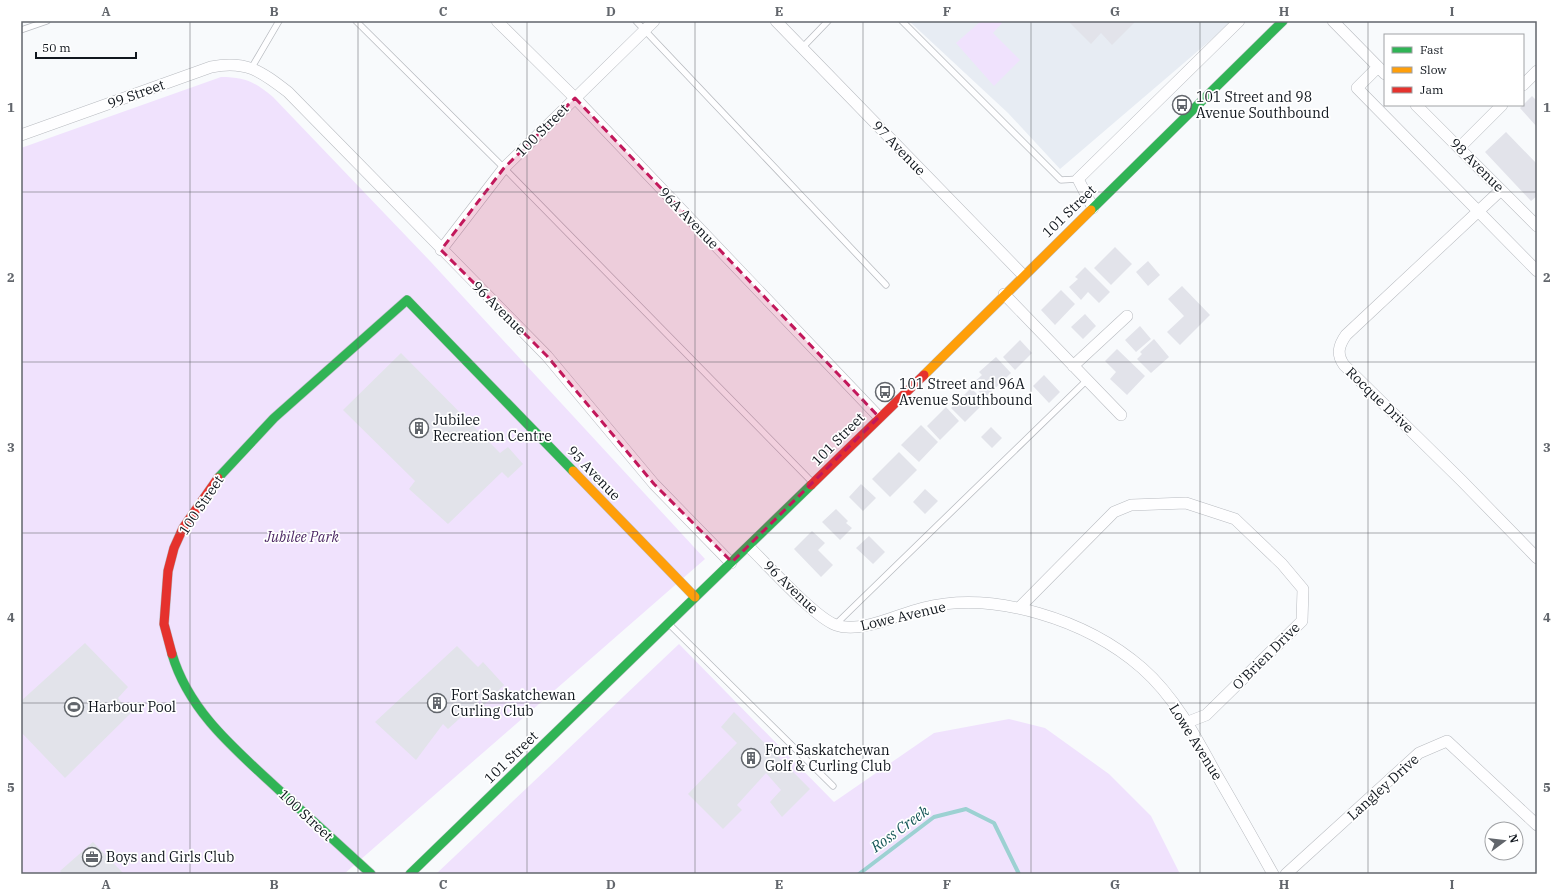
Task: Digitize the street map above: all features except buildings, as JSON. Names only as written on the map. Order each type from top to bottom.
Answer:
[{"type":"street","name":"96A Avenue","points":[[497,21],[574,98],[879,417]]},
{"type":"street","name":"100 Street","points":[[441,250],[504,168],[654,21]]},
{"type":"street","name":"97 Avenue","points":[[776,21],[1023,275]]},
{"type":"street","points":[[1093,208],[1078,179],[1239,21]]},
{"type":"street","name":"101 Street","points":[[410,874],[668,623],[749,547],[1023,275],[1283,21]]},
{"type":"street","points":[[1333,21],[1381,71],[1357,88],[1537,271]]},
{"type":"street","name":"99 Street","points":[[21,135],[211,67],[232,64],[252,68]]},
{"type":"street","name":"96 Avenue","points":[[252,68],[288,92],[441,250],[547,356],[654,484],[731,563]]},
{"type":"street","points":[[1524,84],[1537,71]]},
{"type":"street","name":"98 Avenue","points":[[1417,106],[1537,226]]},
{"type":"street","points":[[1459,148],[1501,106]]},
{"type":"street","name":"Rocque Drive","points":[[1501,190],[1346,335],[1341,342],[1339,351],[1340,359],[1537,558]]},
{"type":"street","points":[[1004,294],[1121,415]]},
{"type":"street","name":"100 Street","points":[[371,874],[226,741],[203,715],[187,691],[174,660],[164,624],[168,571],[174,548],[183,528],[213,483],[274,418],[407,300]]},
{"type":"street","name":"95 Avenue","points":[[407,300],[695,597]]},
{"type":"street","points":[[1073,366],[1127,316]]},
{"type":"street","name":"O'Brien Drive","points":[[1019,608],[1114,512],[1122,508],[1131,505],[1186,502],[1235,519],[1282,564],[1303,589],[1302,621],[1206,715],[1188,722]]},
{"type":"street","name":"96 Avenue","points":[[749,547],[816,612],[835,625]]},
{"type":"street","name":"Lowe Avenue","points":[[835,625],[858,627],[923,608],[943,605],[981,604],[1019,608],[1082,629],[1113,646],[1142,668],[1160,686],[1188,722],[1273,874]]},
{"type":"street","name":"Langley Drive","points":[[1286,874],[1419,753],[1447,741],[1537,825]]},
{"type":"lane","points":[[21,30],[47,21]]},
{"type":"lane","points":[[252,68],[279,21]]},
{"type":"lane","points":[[356,21],[504,168],[813,484]]},
{"type":"lane","points":[[636,21],[886,285]]},
{"type":"lane","points":[[802,48],[828,21]]},
{"type":"lane","points":[[902,21],[1061,180],[1078,179]]},
{"type":"lane","points":[[835,625],[1087,380]]},
{"type":"lane","points":[[668,623],[833,786]]},
{"type":"highlighted area","points":[[575,98],[879,417],[732,562],[654,484],[547,356],[441,250],[504,168]]},
{"type":"shaded area","points":[[909,21],[1233,21],[1060,169],[1008,113]]},
{"type":"green space","points":[[981,21],[1001,21],[1002,23],[993,33],[1020,60],[994,86],[956,43]]},
{"type":"green space","name":"Jubilee Park","points":[[221,77],[237,78],[249,81],[273,97],[430,261],[705,559],[344,874],[21,874],[21,148]]},
{"type":"green space","points":[[679,644],[834,802],[934,733],[1009,719],[1045,728],[1109,774],[1151,816],[1180,874],[436,874]]},
{"type":"waterway","name":"Ross Creek","points":[[859,874],[934,817],[966,809],[994,823],[1019,874]]},
{"type":"traffic: fast","points":[[1091,210],[1283,21]]},
{"type":"traffic: fast","points":[[218,478],[274,418],[407,300],[573,471]]},
{"type":"traffic: fast","points":[[410,874],[811,485]]},
{"type":"traffic: fast","points":[[172,654],[180,675],[190,694],[216,729],[247,760],[371,874]]},
{"type":"traffic: slow","points":[[924,375],[1091,210]]},
{"type":"traffic: slow","points":[[573,471],[695,597]]},
{"type":"traffic: jam","points":[[811,485],[924,375]]},
{"type":"traffic: jam","points":[[172,654],[164,624],[168,571],[174,548],[183,528],[218,478]]},
{"type":"place","name":"101 Street and 98 Avenue Southbound","points":[[1182,105]]},
{"type":"place","name":"101 Street and 96A Avenue Southbound","points":[[885,392]]},
{"type":"place","name":"Jubilee Recreation Centre","points":[[419,428]]},
{"type":"place","name":"Fort Saskatchewan Curling Club","points":[[437,703]]},
{"type":"place","name":"Harbour Pool","points":[[74,707]]},
{"type":"place","name":"Fort Saskatchewan Golf & Curling Club","points":[[751,758]]},
{"type":"place","name":"Boys and Girls Club","points":[[92,857]]}]
